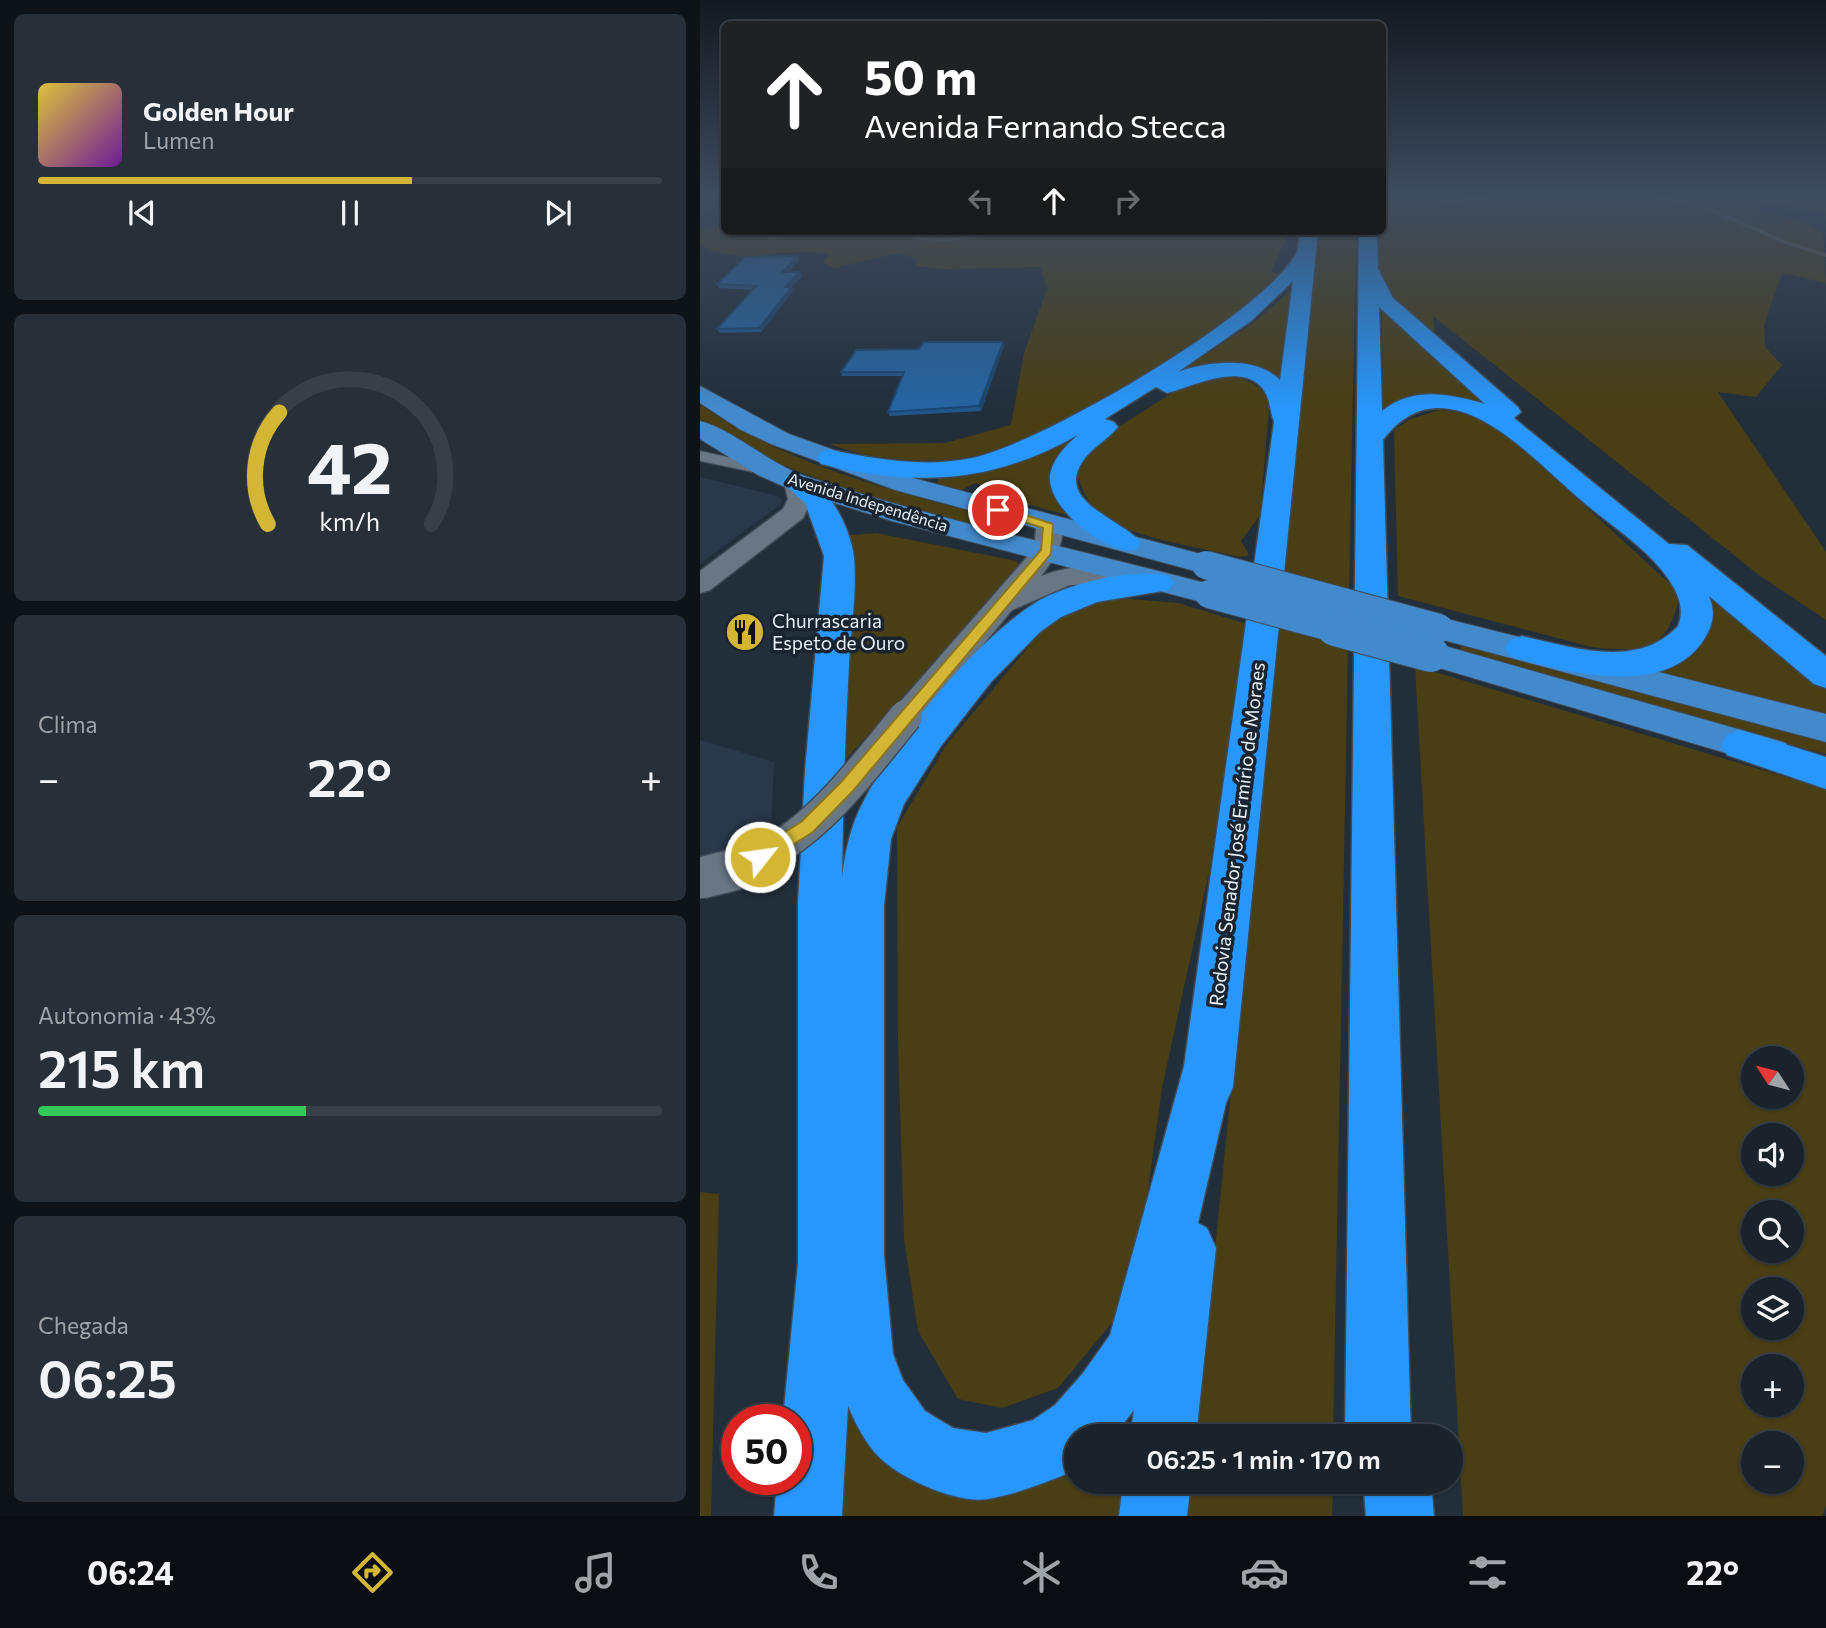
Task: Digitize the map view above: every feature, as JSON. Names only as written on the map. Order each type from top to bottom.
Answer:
[{"type":"highway","points":[[798,470],[947,470],[1038,446],[1077,428],[1240,321],[1278,289],[1291,268]]},
{"type":"highway","name":"Rodovia Senador José Ermírio de Moraes","points":[[1165,1424],[1305,268]]},
{"type":"highway","points":[[1368,268],[1378,1424]]},
{"type":"highway","points":[[1373,268],[1384,301],[1417,333],[1826,675]]},
{"type":"highway","points":[[1126,543],[1093,524],[1064,493],[1061,481],[1069,459],[1083,442],[1174,381],[1204,371],[1240,371],[1260,378],[1276,390],[1286,422]]},
{"type":"highway","points":[[1369,441],[1385,419],[1399,408],[1415,402],[1461,404],[1499,418],[1666,560],[1696,603],[1697,627],[1680,648],[1654,661],[1622,664],[1522,648]]},
{"type":"highway","points":[[798,470],[832,529],[839,556],[824,770],[820,903],[827,1263],[808,1516]]},
{"type":"highway","points":[[1194,584],[1129,585],[1078,597],[1034,620],[976,677],[927,737],[894,784],[876,818],[865,857],[862,906],[855,1255],[862,1354],[878,1400],[902,1434],[943,1460],[986,1466],[1048,1449],[1078,1428],[1106,1396],[1137,1349],[1210,1064]]},
{"type":"highway","points":[[1741,745],[1826,773]]},
{"type":"highway","points":[[1378,1254],[1392,1424]]},
{"type":"highway","points":[[1153,1516],[1156,1494]]},
{"type":"highway","points":[[1378,1494],[1378,1516]]},
{"type":"highway","points":[[1398,1494],[1400,1516]]},
{"type":"main road","name":"Avenida Independência","points":[[700,393],[750,425],[798,470],[904,484],[1046,537],[1194,584]]},
{"type":"main road","name":"Avenida Independência","points":[[700,428],[902,515],[1046,537],[1126,543],[1194,584]]},
{"type":"main road","points":[[700,584],[794,513],[800,499],[798,470]]},
{"type":"main road","points":[[700,877],[740,867],[780,846],[807,827],[847,786],[992,617],[1046,537]]},
{"type":"main road","points":[[992,617],[1027,592],[1072,574],[1106,573],[1194,584],[1435,641],[1741,745],[1826,767]]},
{"type":"main road","points":[[1435,641],[1522,648],[1826,727]]},
{"type":"street","points":[[700,456],[798,470]]},
{"type":"shaded area","points":[[933,268],[1005,268],[945,269]]},
{"type":"shaded area","points":[[1040,268],[1273,268],[1271,271],[1281,276],[1230,319],[1148,375],[1090,408],[1008,447],[976,456],[920,461],[883,458],[829,444],[945,443],[1011,425],[1024,353],[1047,289]]},
{"type":"shaded area","points":[[1314,268],[1355,268],[1333,1424],[1197,1424]]},
{"type":"shaded area","points":[[1378,268],[1825,268],[1826,283],[1782,273],[1764,325],[1765,347],[1782,365],[1756,397],[1718,392],[1826,552],[1826,620],[1759,575],[1433,316],[1436,343],[1388,295],[1378,275]]},
{"type":"shaded area","points":[[1293,288],[1280,383],[1262,372],[1163,383],[1256,321]]},
{"type":"shaded area","points":[[1382,312],[1514,422],[1468,402],[1383,412]]},
{"type":"shaded area","points":[[1232,376],[1257,386],[1265,395],[1269,409],[1260,515],[1241,541],[1249,555],[1240,557],[1147,536],[1112,522],[1099,513],[1086,496],[1077,475],[1096,441],[1191,381]]},
{"type":"shaded area","points":[[700,404],[735,427],[810,462],[890,489],[1012,522],[1004,533],[886,501],[808,475],[771,460],[700,420]]},
{"type":"shaded area","points":[[1439,410],[1473,414],[1491,420],[1680,593],[1669,627],[1661,637],[1640,648],[1591,647],[1398,596],[1394,430],[1410,419]]},
{"type":"shaded area","points":[[1076,439],[1066,455],[1074,517],[998,496],[991,488],[975,483],[962,490],[937,484],[939,478],[1019,462]]},
{"type":"shaded area","points":[[700,477],[778,496],[782,500],[780,505],[700,564]]},
{"type":"shaded area","points":[[876,533],[1017,561],[1020,568],[846,759],[843,757],[854,601],[850,535]]},
{"type":"shaded area","points":[[1697,585],[1826,687],[1826,722],[1655,673],[1692,652]]},
{"type":"shaded area","points":[[1120,598],[1178,603],[1247,624],[1210,868],[1162,1088],[1141,1241],[1116,1318],[1058,1388],[1002,1408],[958,1399],[918,1331],[904,1239],[898,1042],[897,827],[946,745],[1050,621],[1088,605]]},
{"type":"shaded area","points":[[1460,641],[1826,738],[1826,754],[1461,657]]},
{"type":"shaded area","points":[[1415,666],[1826,789],[1826,1505],[1823,1516],[1463,1516],[1463,1424],[1458,1424]]},
{"type":"shaded area","points":[[700,740],[774,762],[771,822],[700,863]]},
{"type":"shaded area","points":[[700,1192],[719,1194],[711,1516],[700,1516]]},
{"type":"shaded area","points":[[826,1371],[854,1409],[1064,1468],[1064,1494],[1121,1494],[1118,1516],[818,1516]]},
{"type":"shaded area","points":[[1190,1494],[1333,1494],[1332,1516],[1188,1516]]},
{"type":"building","points":[[734,268],[787,268],[783,272],[800,272],[785,287],[792,287],[759,328],[717,329],[756,286],[717,284]]},
{"type":"building","points":[[924,342],[1003,342],[979,406],[888,412],[904,372],[841,372],[856,350],[919,349]]},
{"type":"place","name":"Churrascaria Espeto de Ouro","points":[[745,632]]},
{"type":"route","points":[[760,857],[807,827],[847,786],[1047,551],[1049,526],[998,510]]}]
